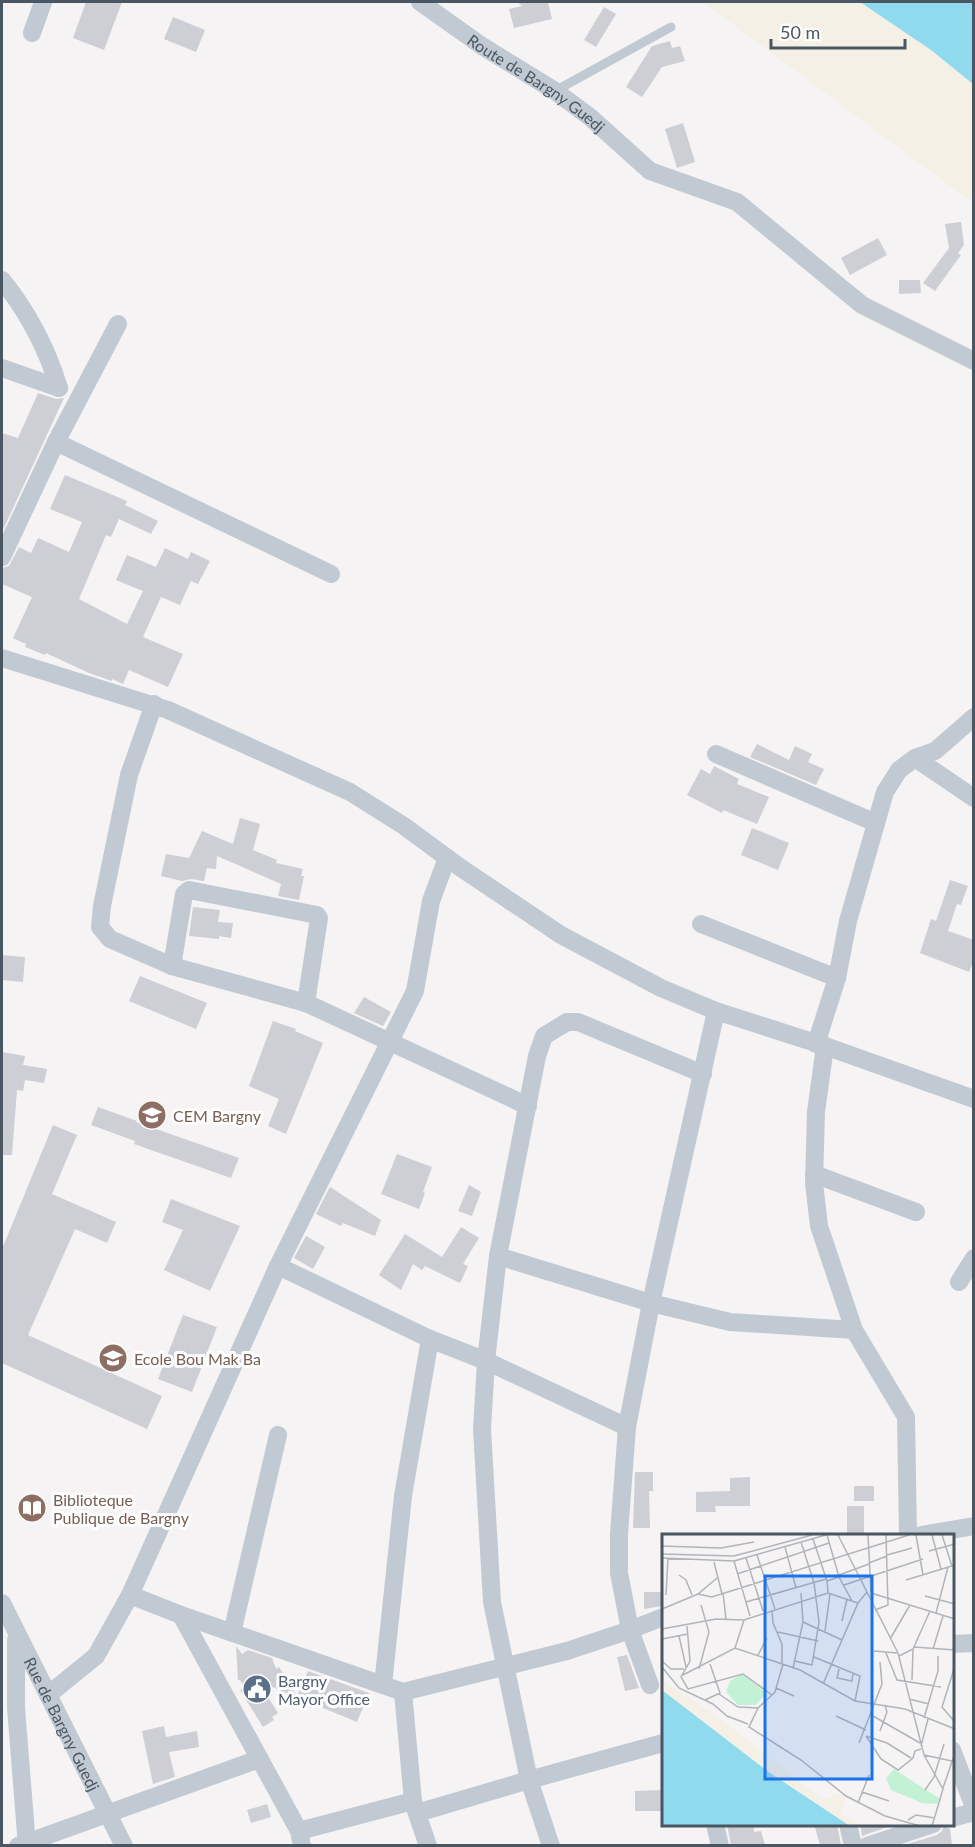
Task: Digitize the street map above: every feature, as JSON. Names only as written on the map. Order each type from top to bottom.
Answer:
[{"type":"street","points":[[32,33],[44,2]]},
{"type":"street","name":"Route de Bargny Guedj","points":[[420,2],[482,46],[555,91],[590,117],[650,171],[737,202],[862,305],[974,361]]},
{"type":"street","points":[[2,280],[27,315],[52,364],[59,388],[2,368]]},
{"type":"street","points":[[2,557],[56,442],[118,324]]},
{"type":"street","points":[[56,442],[332,574]]},
{"type":"street","points":[[2,658],[154,705],[350,792],[404,826],[561,935],[661,988],[716,1011],[974,1099]]},
{"type":"street","points":[[154,705],[129,774],[102,906],[100,927],[110,939],[172,966],[306,1003],[528,1106]]},
{"type":"street","points":[[908,1534],[906,1417],[854,1330],[819,1226],[814,1173],[820,1045],[837,978],[848,921],[885,792],[899,770],[915,758],[935,751],[974,717]]},
{"type":"street","points":[[716,754],[876,823]]},
{"type":"street","points":[[915,758],[974,798]]},
{"type":"street","points":[[48,1695],[96,1656],[130,1595],[278,1266],[415,991],[431,901],[447,858]]},
{"type":"street","points":[[172,966],[184,894],[189,890],[317,915],[319,918],[306,1003]]},
{"type":"street","points":[[701,924],[837,978]]},
{"type":"street","points":[[650,1685],[630,1630],[619,1573],[619,1534],[627,1427],[651,1303],[716,1011]]},
{"type":"street","points":[[550,1845],[528,1780],[492,1602],[482,1429],[486,1361],[498,1256],[537,1056],[544,1035],[567,1022],[578,1022],[703,1074]]},
{"type":"street","points":[[814,1173],[916,1212]]},
{"type":"street","points":[[498,1256],[651,1303],[730,1322],[854,1330]]},
{"type":"street","points":[[959,1282],[974,1258]]},
{"type":"street","points":[[278,1266],[430,1340],[486,1361],[627,1427]]},
{"type":"street","points":[[383,1685],[403,1496],[430,1340]]},
{"type":"street","points":[[232,1633],[278,1435]]},
{"type":"street","points":[[927,1534],[974,1526]]},
{"type":"street","points":[[130,1595],[403,1692],[567,1651],[662,1617]]},
{"type":"street","name":"Rue de Bargny Guedj","points":[[2,1603],[16,1635],[124,1845]]},
{"type":"street","points":[[181,1615],[300,1838],[662,1743]]},
{"type":"street","points":[[16,1635],[9,1690],[24,1844],[259,1759]]},
{"type":"street","points":[[954,1644],[974,1643]]},
{"type":"street","points":[[403,1692],[415,1807],[428,1845]]},
{"type":"street","points":[[954,1755],[974,1807]]},
{"type":"street","points":[[954,1817],[974,1812]]},
{"type":"street","points":[[715,1826],[720,1845]]},
{"type":"street","points":[[848,1826],[853,1845]]},
{"type":"street","points":[[867,1845],[927,1826]]},
{"type":"lane","points":[[555,91],[671,27]]},
{"type":"sand","points":[[703,2],[860,2],[931,50],[973,84],[973,203]]},
{"type":"water","points":[[860,2],[973,2],[973,84],[931,50]]},
{"type":"building","points":[[86,2],[122,2],[104,50],[73,38]]},
{"type":"building","points":[[517,2],[548,2],[552,19],[514,28],[509,9],[522,6]]},
{"type":"building","points":[[604,7],[616,14],[596,47],[584,40]]},
{"type":"building","points":[[173,17],[205,30],[196,52],[164,39]]},
{"type":"building","points":[[670,41],[672,48],[680,46],[685,61],[662,67],[642,97],[626,87],[652,46]]},
{"type":"building","points":[[683,123],[695,162],[677,168],[665,129]]},
{"type":"building","points":[[961,222],[964,245],[958,253],[961,255],[935,291],[923,283],[949,248],[945,224]]},
{"type":"building","points":[[878,238],[887,255],[850,275],[841,258]]},
{"type":"building","points":[[899,280],[920,280],[921,293],[899,294]]},
{"type":"building","points":[[38,393],[56,399],[64,398],[2,532],[2,433],[18,438]]},
{"type":"building","points":[[65,475],[127,501],[125,505],[158,521],[151,534],[119,519],[111,537],[106,535],[79,599],[127,624],[143,591],[116,580],[127,555],[156,567],[165,548],[188,559],[191,552],[210,561],[198,584],[191,581],[180,605],[161,597],[143,637],[183,654],[168,687],[129,670],[123,684],[112,679],[112,681],[46,653],[45,655],[25,647],[26,644],[13,638],[32,597],[2,584],[2,568],[9,566],[19,547],[31,553],[38,538],[69,552],[82,522],[50,509]]},
{"type":"building","points":[[757,744],[789,760],[795,746],[812,754],[808,762],[824,769],[816,785],[750,757]]},
{"type":"building","points":[[714,766],[739,779],[737,784],[769,797],[757,824],[723,810],[722,813],[687,795],[701,769],[710,774]]},
{"type":"building","points":[[240,818],[260,824],[253,850],[277,860],[276,863],[303,869],[301,876],[304,876],[299,900],[278,896],[281,884],[217,856],[216,869],[207,868],[204,881],[191,879],[182,881],[161,876],[166,854],[189,858],[202,831],[233,844]]},
{"type":"building","points":[[752,828],[789,843],[778,870],[741,855]]},
{"type":"building","points":[[950,880],[968,886],[961,905],[957,904],[948,931],[974,940],[974,960],[969,972],[920,953],[931,919],[936,921]]},
{"type":"building","points":[[193,907],[220,910],[218,922],[233,923],[231,938],[189,936]]},
{"type":"building","points":[[2,955],[25,957],[23,982],[2,980]]},
{"type":"building","points":[[140,976],[207,1003],[196,1029],[129,1001]]},
{"type":"building","points":[[364,997],[391,1012],[383,1026],[354,1013]]},
{"type":"building","points":[[273,1021],[296,1029],[295,1031],[323,1043],[286,1134],[268,1126],[279,1099],[249,1086]]},
{"type":"building","points":[[2,1052],[25,1056],[23,1065],[47,1069],[44,1083],[25,1080],[23,1091],[17,1090],[12,1155],[2,1155]]},
{"type":"building","points":[[98,1107],[239,1158],[231,1178],[134,1144],[135,1141],[91,1125]]},
{"type":"building","points":[[53,1125],[77,1135],[52,1194],[116,1222],[107,1243],[75,1229],[28,1335],[162,1396],[147,1429],[2,1363],[2,1249]]},
{"type":"building","points":[[397,1154],[432,1167],[419,1209],[381,1194]]},
{"type":"building","points":[[469,1185],[481,1192],[472,1216],[458,1211]]},
{"type":"building","points":[[330,1187],[381,1220],[375,1236],[343,1223],[341,1226],[316,1214]]},
{"type":"building","points":[[171,1199],[240,1226],[210,1291],[164,1270],[183,1230],[162,1222]]},
{"type":"building","points":[[461,1227],[479,1238],[463,1264],[468,1266],[460,1283],[425,1266],[422,1270],[413,1264],[401,1290],[379,1275],[405,1234],[442,1257]]},
{"type":"building","points":[[306,1236],[325,1247],[313,1269],[294,1258]]},
{"type":"building","points":[[183,1315],[217,1327],[192,1392],[158,1379]]},
{"type":"building","points":[[635,1472],[653,1472],[653,1491],[649,1491],[650,1528],[633,1528]]},
{"type":"building","points":[[750,1477],[750,1506],[715,1506],[716,1512],[696,1512],[696,1492],[730,1491],[730,1478]]},
{"type":"building","points":[[854,1486],[874,1486],[874,1501],[854,1501]]},
{"type":"building","points":[[847,1506],[864,1506],[864,1534],[847,1534]]},
{"type":"building","points":[[644,1592],[662,1592],[662,1606],[644,1609]]},
{"type":"building","points":[[236,1646],[242,1654],[248,1650],[272,1658],[276,1669],[279,1667],[297,1696],[308,1671],[369,1693],[357,1722],[258,1681],[278,1713],[272,1717],[274,1720],[263,1727],[240,1690],[245,1688],[238,1680]]},
{"type":"building","points":[[627,1655],[639,1688],[625,1691],[617,1657]]},
{"type":"building","points":[[164,1726],[166,1737],[197,1731],[199,1747],[169,1752],[175,1777],[153,1784],[142,1731]]},
{"type":"building","points":[[662,1790],[662,1811],[635,1811],[635,1791]]},
{"type":"building","points":[[267,1804],[271,1817],[251,1823],[247,1810]]},
{"type":"building","points":[[727,1826],[753,1826],[754,1832],[761,1831],[765,1845],[731,1845]]},
{"type":"building","points":[[815,1826],[837,1826],[841,1845],[820,1845]]},
{"type":"building","points":[[860,1826],[890,1826],[862,1836]]},
{"type":"building","points":[[944,1826],[950,1829],[952,1845],[904,1845],[937,1835]]},
{"type":"place","name":"CEM Bargny","points":[[152,1115]]},
{"type":"place","name":"Ecole Bou Mak Ba","points":[[113,1358]]},
{"type":"place","name":"Biblioteque Publique de Bargny","points":[[32,1508]]},
{"type":"place","name":"Bargny Mayor Office","points":[[257,1689]]}]
